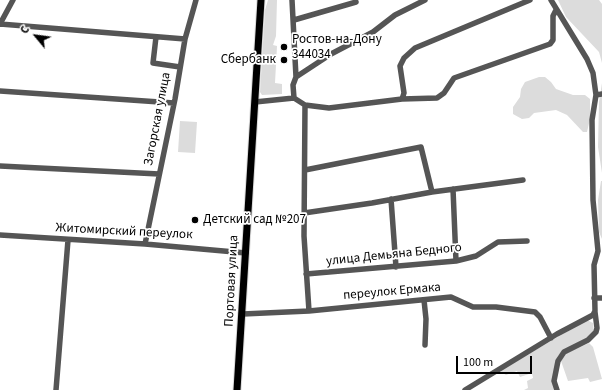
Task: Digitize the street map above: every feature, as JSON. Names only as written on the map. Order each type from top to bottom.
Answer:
[{"type":"main road","name":"Портовая улица","points":[[237,390],[243,314],[261,0]]},
{"type":"street","points":[[13,0],[0,24],[186,39]]},
{"type":"street","name":"Загорская улица","points":[[145,244],[180,66],[196,0]]},
{"type":"street","points":[[292,0],[296,77],[293,85],[294,98]]},
{"type":"street","points":[[296,77],[331,54],[374,32],[395,15],[425,0]]},
{"type":"street","points":[[402,100],[404,93],[400,66],[404,58],[415,48],[530,0]]},
{"type":"street","points":[[552,0],[556,10],[587,59],[599,94],[592,120],[593,200],[600,253],[594,265],[594,313],[597,328],[596,332],[588,340],[564,352],[559,359],[554,381],[557,390]]},
{"type":"street","points":[[294,20],[356,2]]},
{"type":"street","points":[[255,102],[294,98],[305,105],[329,108],[402,100],[437,98],[444,93],[454,78],[550,44],[553,40],[553,16],[556,10]]},
{"type":"street","points":[[156,37],[153,63],[180,66]]},
{"type":"street","points":[[0,91],[174,102]]},
{"type":"street","points":[[305,105],[304,213],[309,311]]},
{"type":"street","points":[[305,170],[421,147],[432,192]]},
{"type":"street","points":[[0,166],[159,174]]},
{"type":"street","points":[[304,213],[432,192],[523,180]]},
{"type":"street","points":[[453,189],[456,261]]},
{"type":"street","points":[[392,199],[396,267]]},
{"type":"street","name":"Житомирский переулок","points":[[0,235],[145,244],[246,253]]},
{"type":"street","points":[[56,390],[68,240]]},
{"type":"street","name":"улица Демьяна Бедного","points":[[306,274],[456,261],[476,256],[498,242],[527,241]]},
{"type":"street","name":"переулок Ермака","points":[[243,314],[309,311],[451,297],[473,307],[496,307],[535,312],[540,317],[551,338]]},
{"type":"street","points":[[594,298],[602,298]]},
{"type":"street","points":[[424,300],[426,319],[425,345]]},
{"type":"street","points":[[466,390],[594,313]]},
{"type":"shaded area","points":[[268,0],[277,0],[276,36],[273,45],[277,46],[275,83],[282,84],[282,94],[262,95],[260,92],[265,10]]},
{"type":"shaded area","points":[[558,0],[599,0],[602,4],[602,63],[599,52],[566,17]]},
{"type":"shaded area","points":[[539,77],[545,77],[556,89],[573,95],[585,95],[590,99],[590,119],[587,132],[583,132],[567,115],[556,110],[534,113],[529,118],[522,119],[513,114],[513,107],[520,97],[521,89],[525,82]]},
{"type":"shaded area","points":[[602,83],[602,173],[598,147],[599,102]]},
{"type":"shaded area","points":[[180,121],[197,122],[195,153],[178,152]]},
{"type":"shaded area","points":[[601,181],[602,239],[599,232],[598,200]]},
{"type":"shaded area","points":[[587,320],[593,323],[594,331],[588,337],[563,351],[558,356],[555,390],[524,390],[528,388],[527,381],[533,378],[532,373],[520,377],[517,371],[506,375],[501,372],[501,370]]},
{"type":"shaded area","points":[[589,343],[593,347],[602,379],[590,382],[588,378],[568,381],[561,361],[565,354]]},
{"type":"place","name":"Ростов-на-Дону 344034","points":[[284,47]]},
{"type":"place","name":"Сбербанк","points":[[284,60]]},
{"type":"place","name":"Детский сад №207","points":[[195,220]]}]
